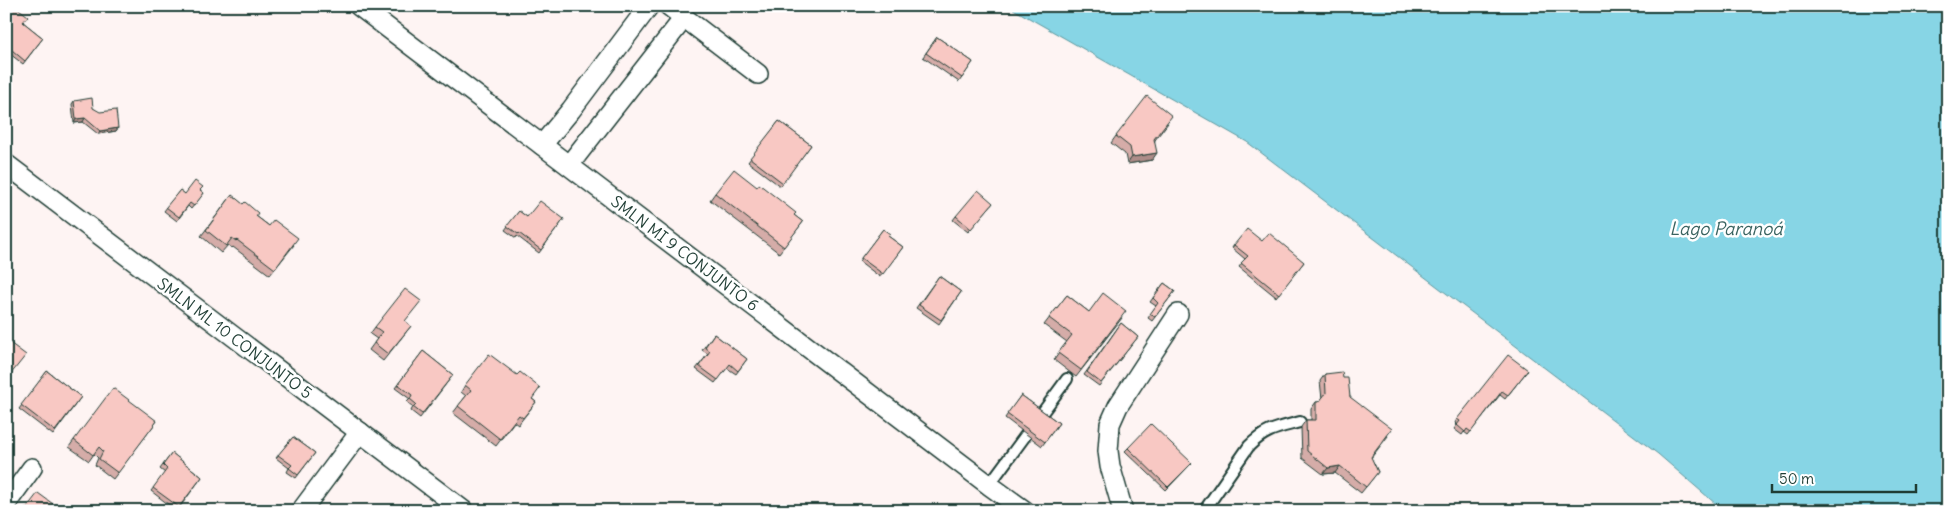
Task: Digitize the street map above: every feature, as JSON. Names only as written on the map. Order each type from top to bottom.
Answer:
[{"type":"street","name":"SMLN MI 9 CONJUNTO 6","points":[[359,6],[1015,507]]},
{"type":"street","points":[[542,145],[571,110],[649,6]]},
{"type":"street","points":[[668,6],[758,74]]},
{"type":"street","points":[[569,165],[684,18]]},
{"type":"street","name":"SMLN ML 10 CONJUNTO 5","points":[[6,164],[464,511]]},
{"type":"street","points":[[1123,511],[1110,466],[1108,450],[1110,424],[1118,406],[1178,314]]},
{"type":"street","points":[[301,511],[360,432]]},
{"type":"street","points":[[6,504],[32,468]]},
{"type":"lane","points":[[989,486],[1067,379]]},
{"type":"lane","points":[[1204,511],[1256,438],[1265,432],[1300,422]]},
{"type":"water","name":"Lago Paranoá","points":[[1008,6],[1948,6],[1948,511],[1724,511],[1658,454],[1247,142]]},
{"type":"building","points":[[6,6],[15,6],[28,16],[23,22],[43,38],[25,61],[6,45]]},
{"type":"building","points":[[937,37],[973,62],[962,78],[926,53]]},
{"type":"building","points":[[1147,96],[1172,116],[1154,139],[1157,153],[1132,157],[1130,147],[1116,136]]},
{"type":"building","points":[[92,98],[93,108],[100,112],[116,110],[118,128],[100,131],[85,118],[76,119],[74,101]]},
{"type":"building","points":[[779,121],[811,145],[783,183],[750,158]]},
{"type":"building","points":[[734,169],[757,187],[759,184],[796,213],[794,215],[803,222],[784,247],[715,193]]},
{"type":"building","points":[[195,181],[203,187],[200,190],[204,193],[194,206],[190,203],[179,217],[166,207],[180,190],[185,194]]},
{"type":"building","points":[[978,190],[993,203],[971,229],[956,216]]},
{"type":"building","points":[[232,195],[243,204],[245,202],[258,213],[256,216],[269,226],[274,220],[298,238],[275,269],[237,240],[232,238],[226,246],[206,230]]},
{"type":"building","points":[[540,201],[564,219],[541,250],[507,226],[519,211],[527,217]]},
{"type":"building","points":[[883,229],[890,234],[888,236],[903,247],[883,274],[861,258]]},
{"type":"building","points":[[1247,229],[1262,241],[1269,233],[1304,262],[1279,294],[1241,263],[1248,256],[1234,245]]},
{"type":"building","points":[[939,276],[961,292],[941,320],[919,305]]},
{"type":"building","points":[[1164,283],[1175,291],[1155,317],[1150,314],[1158,303],[1153,298]]},
{"type":"building","points":[[405,289],[421,301],[405,321],[411,326],[388,354],[374,343],[382,332],[375,327]]},
{"type":"building","points":[[1103,293],[1126,311],[1081,370],[1058,353],[1072,335],[1049,318],[1067,295],[1089,312]]},
{"type":"building","points":[[1121,323],[1138,337],[1101,383],[1087,372]]},
{"type":"building","points":[[714,334],[747,359],[738,371],[730,364],[718,380],[699,366],[710,351],[705,347]]},
{"type":"building","points":[[6,340],[26,355],[6,380]]},
{"type":"building","points":[[423,351],[453,375],[422,414],[413,407],[416,404],[410,399],[412,395],[398,384]]},
{"type":"building","points":[[489,354],[517,375],[520,372],[540,388],[532,399],[536,402],[523,418],[519,415],[500,439],[458,406],[471,390],[465,385]]},
{"type":"building","points":[[1508,355],[1528,370],[1508,395],[1502,391],[1471,432],[1467,429],[1465,432],[1457,425],[1460,421],[1457,419]]},
{"type":"building","points":[[47,371],[81,397],[55,431],[21,405]]},
{"type":"building","points":[[1342,372],[1343,378],[1348,378],[1350,397],[1392,429],[1371,457],[1378,472],[1366,487],[1340,466],[1328,468],[1307,451],[1306,420],[1316,420],[1316,402],[1319,402],[1326,393],[1325,374]]},
{"type":"building","points":[[113,388],[157,421],[118,473],[99,459],[103,451],[99,447],[93,455],[74,440]]},
{"type":"building","points":[[1021,395],[1059,423],[1045,442],[1007,414]]},
{"type":"building","points":[[1151,424],[1192,463],[1168,487],[1128,448]]},
{"type":"building","points":[[293,437],[315,453],[298,475],[289,468],[292,465],[278,455]]},
{"type":"building","points":[[172,453],[202,477],[179,507],[153,488],[167,469],[163,465]]},
{"type":"building","points":[[38,493],[53,504],[47,511],[24,511]]}]
